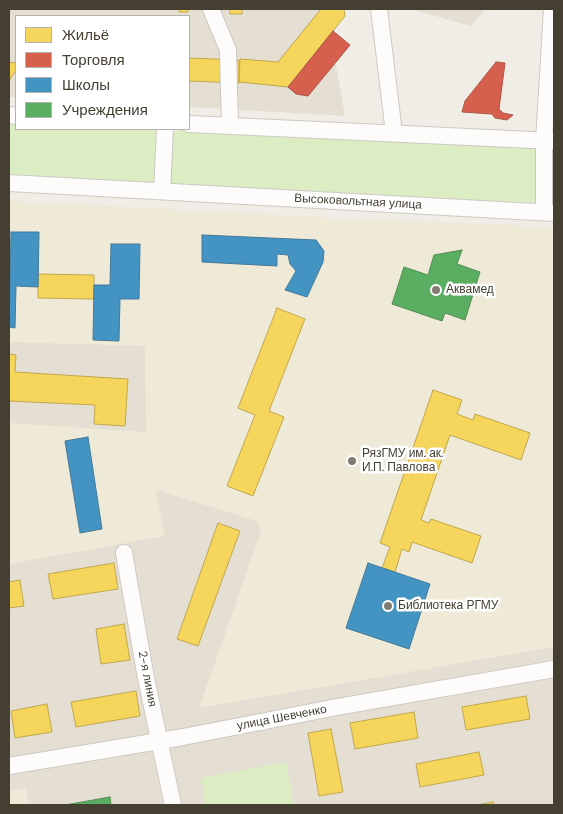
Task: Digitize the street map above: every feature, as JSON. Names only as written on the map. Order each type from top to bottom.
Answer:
[{"type":"street","points":[[211,9],[228,50],[230,126]]},
{"type":"street","points":[[379,9],[394,133]]},
{"type":"street","points":[[549,212],[552,9]]},
{"type":"street","points":[[190,124],[549,141]]},
{"type":"street","points":[[162,191],[166,130]]},
{"type":"street","name":"Высоковольтная улица","points":[[9,183],[549,212]]},
{"type":"street","name":"2-я линия","points":[[124,553],[146,678],[173,805]]},
{"type":"street","name":"улица Шевченко","points":[[9,766],[183,737],[336,707],[554,669]]},
{"type":"shaded area","points":[[9,9],[326,9],[345,116],[190,107],[190,15],[15,15],[15,97],[9,97]]},
{"type":"shaded area","points":[[410,9],[486,9],[471,26]]},
{"type":"shaded area","points":[[9,201],[349,219],[554,227],[554,805],[9,805]]},
{"type":"shaded area","name":"РязГМУ им. ак. И.П. Павлова","points":[[9,201],[349,219],[554,227],[554,647],[199,708],[261,531],[257,521],[156,490],[165,536],[9,564],[9,423],[146,432],[145,346],[9,342]]},
{"type":"shaded area","points":[[26,788],[29,805],[9,805],[9,791]]},
{"type":"green space","points":[[9,122],[15,122],[15,130],[158,131],[157,183],[9,179]]},
{"type":"green space","points":[[190,129],[525,146],[533,148],[538,155],[538,193],[535,201],[530,204],[167,186],[169,141],[174,132]]},
{"type":"green space","points":[[554,150],[554,204],[551,197],[551,156]]},
{"type":"green space","points":[[286,762],[294,805],[206,805],[201,778]]},
{"type":"building: Жильё","points":[[179,9],[188,9],[188,12],[179,12]]},
{"type":"building: Жильё","points":[[230,9],[242,9],[242,14],[230,14]]},
{"type":"building: Жильё","points":[[321,9],[344,9],[345,16],[288,87],[239,82],[240,59],[278,62]]},
{"type":"building: Жильё","points":[[190,58],[239,60],[239,83],[190,81]]},
{"type":"building: Жильё","points":[[9,62],[15,63],[15,72],[9,81]]},
{"type":"building: Жильё","points":[[38,274],[94,275],[94,299],[38,298]]},
{"type":"building: Жильё","points":[[277,308],[305,319],[269,411],[284,417],[253,496],[227,486],[255,415],[238,408]]},
{"type":"building: Жильё","points":[[9,354],[16,355],[15,372],[128,379],[125,426],[94,424],[95,405],[9,401]]},
{"type":"building: Жильё","points":[[433,390],[462,400],[457,414],[473,420],[475,414],[530,433],[521,460],[450,435],[421,520],[429,523],[431,519],[481,536],[472,563],[412,542],[409,552],[402,549],[395,572],[382,568],[390,547],[380,543]]},
{"type":"building: Жильё","points":[[218,523],[240,531],[198,646],[177,639]]},
{"type":"building: Жильё","points":[[114,563],[118,589],[53,599],[48,574]]},
{"type":"building: Жильё","points":[[20,580],[24,606],[9,608],[9,582]]},
{"type":"building: Жильё","points":[[124,624],[130,660],[101,664],[96,629]]},
{"type":"building: Жильё","points":[[136,691],[140,716],[76,727],[71,702]]},
{"type":"building: Жильё","points":[[526,696],[530,719],[466,730],[462,707]]},
{"type":"building: Жильё","points":[[47,704],[52,732],[15,738],[11,711]]},
{"type":"building: Жильё","points":[[414,712],[418,738],[355,749],[350,723]]},
{"type":"building: Жильё","points":[[331,729],[343,792],[319,796],[308,733]]},
{"type":"building: Жильё","points":[[479,752],[484,775],[420,787],[416,764]]},
{"type":"building: Жильё","points":[[493,802],[494,805],[477,805]]},
{"type":"building: Торговля","points":[[333,31],[350,45],[308,96],[296,94],[288,87]]},
{"type":"building: Торговля","points":[[496,62],[505,63],[499,109],[503,113],[513,115],[507,120],[495,118],[492,114],[462,112],[465,101]]},
{"type":"building: Школы","points":[[11,232],[39,232],[38,287],[16,286],[15,328],[9,327]]},
{"type":"building: Школы","points":[[202,235],[316,240],[324,251],[323,262],[307,297],[285,290],[296,271],[290,264],[288,255],[277,254],[277,266],[202,262]]},
{"type":"building: Школы","points":[[111,244],[140,244],[139,299],[120,299],[119,341],[93,340],[94,285],[110,285]]},
{"type":"building: Школы","points":[[88,437],[102,529],[80,533],[65,441]]},
{"type":"building: Школы","name":"Библиотека РГМУ","points":[[368,563],[430,584],[409,649],[346,628]]},
{"type":"building: Учреждения","name":"Аквамед","points":[[462,250],[457,264],[480,272],[465,320],[445,313],[442,321],[392,304],[404,267],[428,275],[434,255]]},
{"type":"building: Учреждения","points":[[110,797],[111,805],[65,805]]},
{"type":"place","name":"Аквамед","points":[[436,290]]},
{"type":"place","name":"РязГМУ им. ак. И.П. Павлова","points":[[352,461]]},
{"type":"place","name":"Библиотека РГМУ","points":[[388,606]]}]
